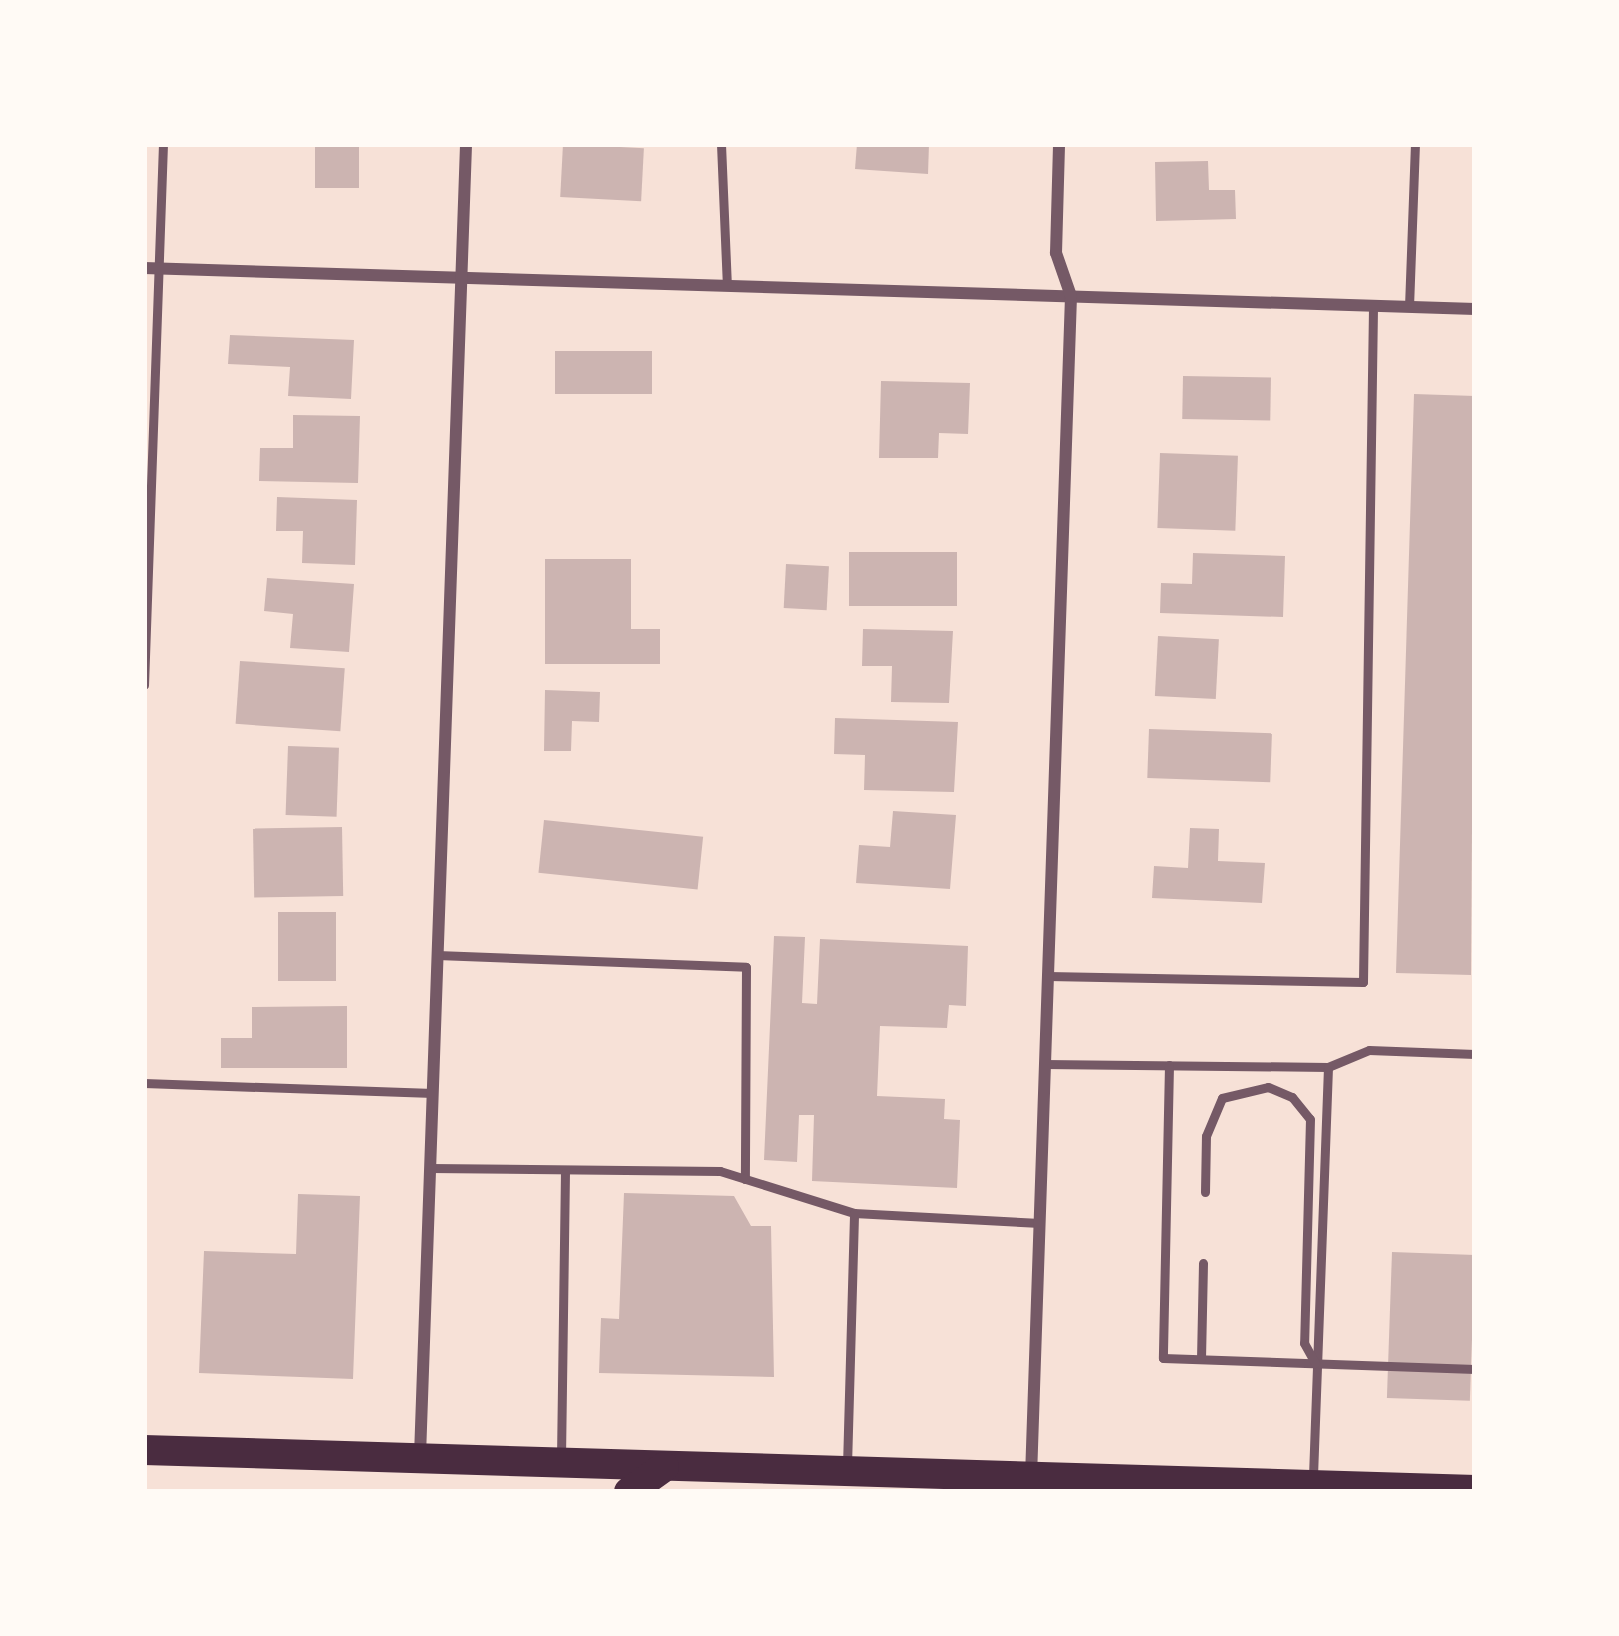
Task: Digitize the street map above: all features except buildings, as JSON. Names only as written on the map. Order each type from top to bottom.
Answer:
[{"type":"main road","points":[[144,1450],[847,1471],[1023,1484],[1475,1490]]},
{"type":"main road","points":[[629,1492],[664,1467]]},
{"type":"street","points":[[420,1459],[466,144]]},
{"type":"street","points":[[1023,1484],[1040,1222],[1071,296],[1056,253],[1059,144]]},
{"type":"street","points":[[144,268],[1475,309]]},
{"type":"lane","points":[[144,685],[163,144]]},
{"type":"lane","points":[[722,144],[727,286]]},
{"type":"lane","points":[[1409,307],[1414,144]]},
{"type":"lane","points":[[1048,976],[1363,982],[1372,305]]},
{"type":"lane","points":[[437,955],[746,967],[745,1180]]},
{"type":"lane","points":[[1044,1064],[1328,1067],[1370,1050],[1475,1054]]},
{"type":"lane","points":[[1169,1065],[1163,1358],[1475,1369]]},
{"type":"lane","points":[[1306,1488],[1328,1067]]},
{"type":"lane","points":[[144,1083],[433,1093]]},
{"type":"lane","points":[[1205,1192],[1206,1136],[1222,1098],[1268,1088],[1292,1097],[1310,1119],[1304,1343],[1316,1364]]},
{"type":"lane","points":[[430,1168],[745,1180],[854,1213],[1040,1222]]},
{"type":"lane","points":[[560,1463],[565,1173]]},
{"type":"lane","points":[[847,1471],[854,1213]]},
{"type":"lane","points":[[1201,1360],[1203,1263]]}]
